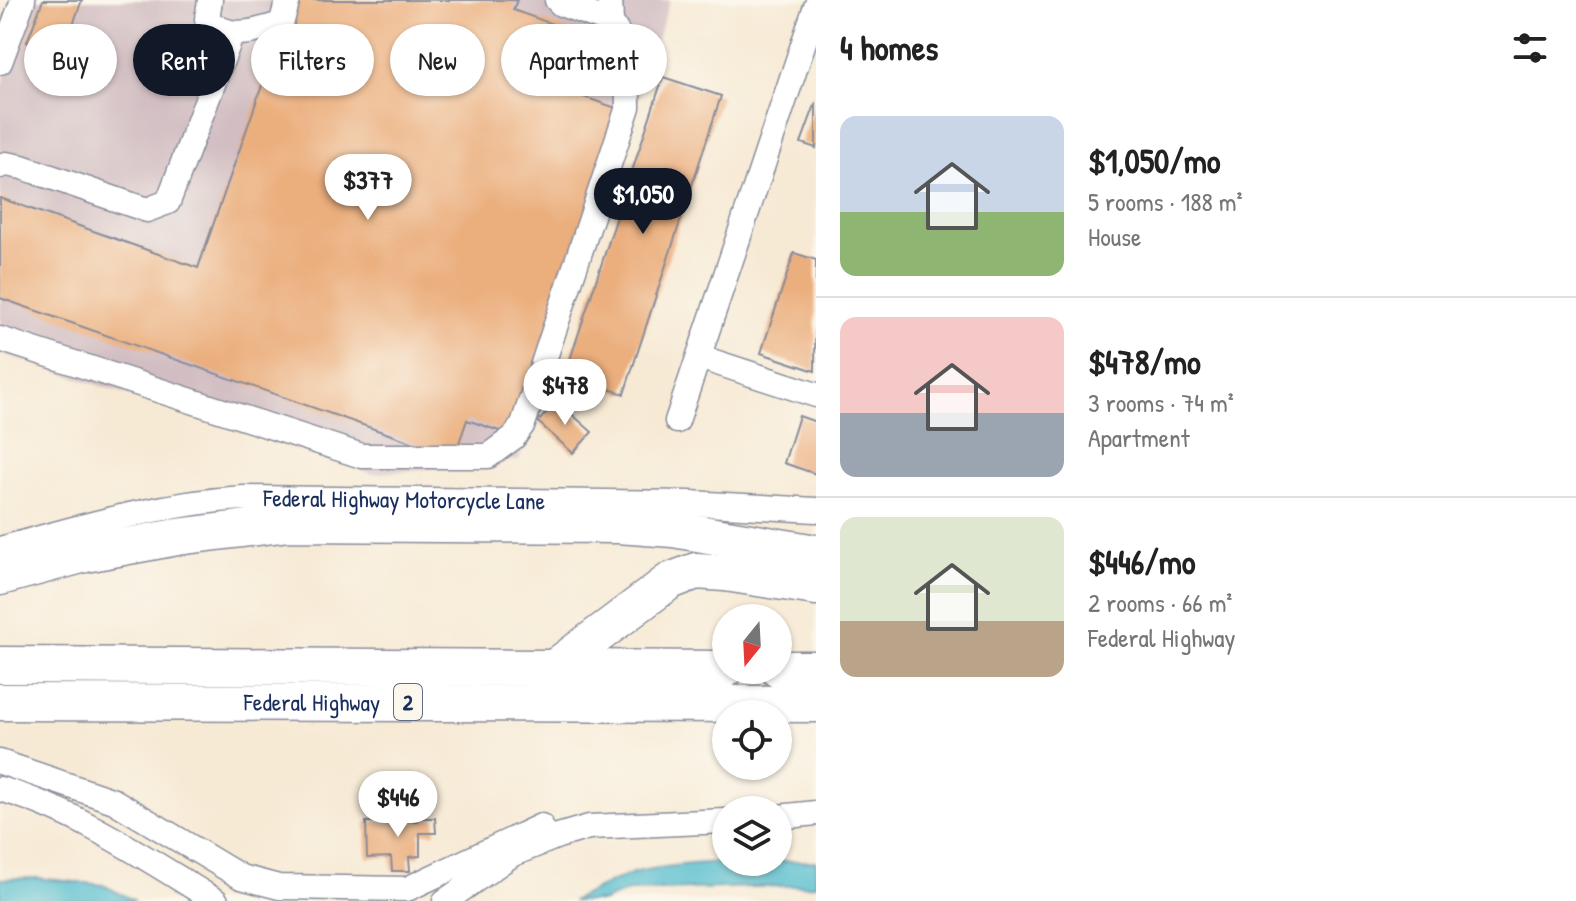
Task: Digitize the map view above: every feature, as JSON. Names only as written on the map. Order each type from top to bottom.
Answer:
[{"type":"highway","points":[[0,577],[85,554],[177,537],[289,523],[559,523],[673,529],[816,553]]},
{"type":"highway","points":[[554,668],[670,581],[696,571],[816,587]]},
{"type":"highway","name":"Federal Highway","points":[[0,665],[712,669]]},
{"type":"highway","points":[[792,669],[816,669]]},
{"type":"highway","name":"Federal Highway","points":[[0,702],[816,704]]},
{"type":"lane","points":[[0,62],[23,0]]},
{"type":"lane","points":[[210,0],[207,19],[211,24]]},
{"type":"lane","points":[[235,33],[281,24],[288,0]]},
{"type":"lane","points":[[0,339],[362,456],[488,456],[514,437],[523,424],[628,107],[627,49],[610,11],[561,4],[557,0]]},
{"type":"lane","points":[[677,421],[816,6]]},
{"type":"lane","points":[[0,166],[22,167],[147,210],[168,202],[208,96]]},
{"type":"lane","points":[[699,357],[816,395]]},
{"type":"lane","name":"Federal Highway Motorcycle Lane","points":[[0,549],[102,521],[194,501],[243,498],[768,506],[816,510]]},
{"type":"lane","points":[[563,502],[673,529]]},
{"type":"lane","points":[[621,503],[816,540]]},
{"type":"lane","points":[[0,762],[114,801],[241,877],[279,887],[407,889],[541,826]]},
{"type":"lane","points":[[0,789],[95,830],[216,901]]},
{"type":"lane","points":[[792,816],[816,813]]},
{"type":"lane","points":[[445,901],[513,854],[558,836],[589,827],[712,822]]},
{"type":"shaded area","points":[[32,0],[670,0],[662,24],[501,24],[501,96],[638,96],[519,460],[372,474],[0,353],[0,91]]},
{"type":"water","points":[[792,861],[816,861],[816,885],[628,891],[603,901],[572,901],[623,877],[663,867],[712,863],[712,876],[792,876]]},
{"type":"water","points":[[37,878],[103,885],[135,901],[0,901],[0,879]]},
{"type":"building","points":[[43,0],[82,0],[73,24],[34,24]]},
{"type":"building","points":[[292,0],[517,0],[513,10],[552,24],[501,24],[501,96],[581,96],[625,111],[511,435],[467,420],[454,457],[0,298],[0,198],[198,268],[258,96],[374,96],[374,24],[284,24]]},
{"type":"building","points":[[667,78],[721,96],[624,394],[565,375],[657,96],[667,96]]},
{"type":"building","points":[[816,102],[816,148],[801,143]]},
{"type":"building","points":[[794,253],[816,260],[815,371],[761,353]]},
{"type":"building","points":[[557,401],[592,432],[573,453],[538,422]]},
{"type":"building","points":[[799,416],[816,422],[816,474],[784,463]]},
{"type":"building","points":[[391,814],[410,814],[410,821],[435,818],[436,833],[420,833],[420,856],[409,857],[410,871],[392,871],[391,857],[367,858],[366,822],[392,822]]}]
